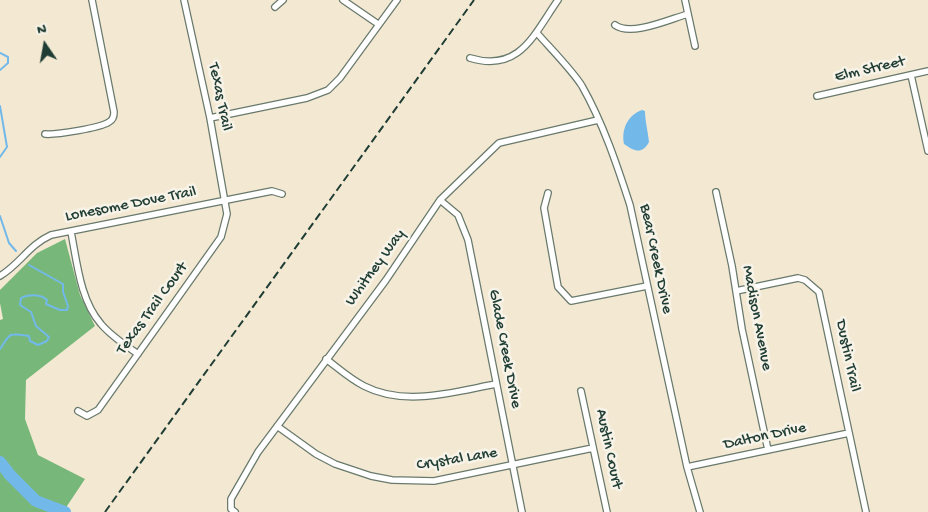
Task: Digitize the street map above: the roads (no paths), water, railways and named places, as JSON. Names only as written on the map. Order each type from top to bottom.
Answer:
[{"type":"street","points":[[45,134],[57,134],[104,125],[112,121],[114,112],[92,0]]},
{"type":"street","name":"Texas Trail","points":[[184,0],[210,118],[224,200]]},
{"type":"street","points":[[275,7],[283,0]]},
{"type":"street","points":[[343,0],[378,24]]},
{"type":"street","points":[[210,118],[307,98],[328,90],[340,78],[396,0]]},
{"type":"street","points":[[470,58],[493,62],[507,59],[521,51],[537,33],[558,0]]},
{"type":"street","points":[[684,0],[695,46]]},
{"type":"street","points":[[615,25],[618,28],[629,30],[688,14]]},
{"type":"street","name":"Bear Creek Drive","points":[[537,33],[581,85],[619,170],[630,205],[687,467],[700,512]]},
{"type":"street","name":"Elm Street","points":[[817,96],[928,71]]},
{"type":"street","points":[[911,75],[928,151]]},
{"type":"street","name":"Whitney Way","points":[[235,512],[231,509],[230,501],[253,460],[386,280],[440,200],[499,143],[598,120]]},
{"type":"street","name":"Lonesome Dove Trail","points":[[0,276],[9,271],[39,241],[51,235],[272,191],[282,194]]},
{"type":"street","name":"Madison Avenue","points":[[716,192],[742,329],[768,450]]},
{"type":"street","points":[[548,193],[544,208],[558,288],[571,301],[647,286]]},
{"type":"street","name":"Texas Trail Court","points":[[78,411],[87,416],[98,410],[221,237],[228,214],[224,200]]},
{"type":"street","name":"Glade Creek Drive","points":[[440,200],[458,215],[468,240],[522,512]]},
{"type":"street","points":[[71,232],[78,266],[91,309],[101,324],[111,334],[138,354]]},
{"type":"street","name":"Dustin Trail","points":[[736,291],[798,278],[805,280],[819,292],[866,512]]},
{"type":"street","points":[[326,359],[365,387],[402,397],[422,397],[496,384]]},
{"type":"street","name":"Austin Court","points":[[581,391],[608,512]]},
{"type":"street","name":"Crystal Lane","points":[[277,426],[316,454],[335,464],[370,476],[392,480],[434,481],[594,448]]},
{"type":"street","name":"Dalton Drive","points":[[687,467],[849,433]]},
{"type":"water","points":[[642,110],[645,111],[649,142],[644,149],[638,150],[624,144],[623,138],[629,119]]},
{"type":"waterway","points":[[0,53],[8,57],[8,63],[0,70]]},
{"type":"waterway","points":[[0,106],[7,147],[0,157]]},
{"type":"waterway","points":[[0,216],[9,243],[16,251]]},
{"type":"waterway","points":[[0,349],[6,339],[14,334],[29,336],[30,341],[38,345],[47,341],[49,337],[36,326],[31,312],[20,305],[21,298],[31,295],[38,296],[47,300],[46,304],[60,310],[67,310],[68,306],[63,292],[63,284],[29,265]]},
{"type":"waterway","points":[[0,462],[36,501],[65,512]]},
{"type":"railway","points":[[105,512],[474,0]]}]
